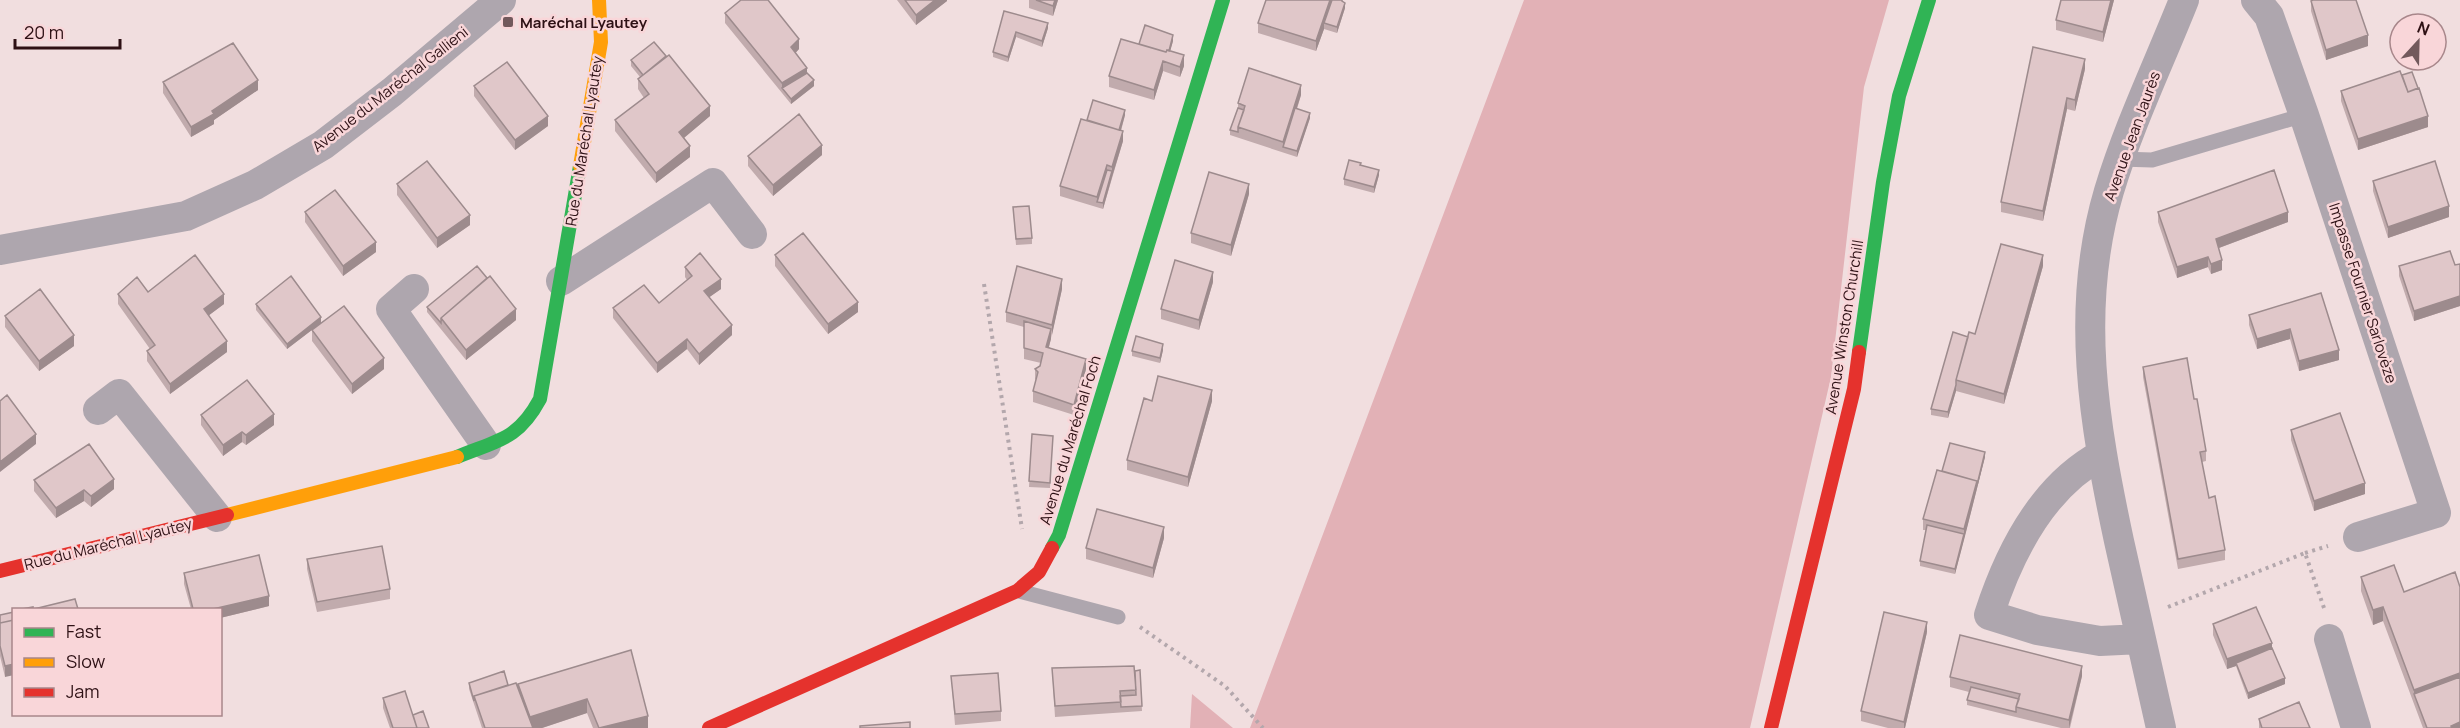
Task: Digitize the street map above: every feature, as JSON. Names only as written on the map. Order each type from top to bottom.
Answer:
[{"type":"street","name":"Avenue du Maréchal Gallieni","points":[[0,250],[186,216],[255,185],[323,145],[392,92],[501,0]]},
{"type":"street","name":"Rue du Maréchal Lyautey","points":[[0,571],[449,460],[517,432],[529,420],[540,399],[601,42],[599,0]]},
{"type":"street","name":"Avenue du Maréchal Foch","points":[[709,728],[1017,591],[1039,572],[1059,535],[1223,0]]},
{"type":"street","name":"Avenue Winston Churchill","points":[[1771,728],[1854,389],[1883,182],[1899,96],[1929,0]]},
{"type":"street","name":"Avenue Jean Jaurès","points":[[2161,728],[2101,455],[2090,376],[2089,319],[2109,192],[2184,0]]},
{"type":"street","name":"Impasse Fournier Sarlovèze","points":[[2256,0],[2269,16],[2304,115],[2436,513],[2358,537]]},
{"type":"street","points":[[561,280],[713,183],[752,234]]},
{"type":"street","points":[[414,289],[391,309],[486,445]]},
{"type":"street","name":"Rue du Maréchal Lyautey","points":[[99,410],[119,393],[217,517]]},
{"type":"street","points":[[2101,455],[2077,467],[2061,482],[2026,531],[2003,572],[1989,615],[2037,630],[2100,641],[2139,629]]},
{"type":"street","points":[[2329,639],[2356,728]]},
{"type":"lane","points":[[2121,159],[2152,160],[2304,115]]},
{"type":"lane","points":[[1017,591],[1118,616]]},
{"type":"path","points":[[984,284],[1018,511],[1034,576]]},
{"type":"path","points":[[2139,629],[2305,553],[2326,614],[2329,639]]},
{"type":"path","points":[[1118,616],[1148,630],[1225,686],[1263,728]]},
{"type":"shaded area","points":[[1524,0],[1889,0],[1864,87],[1831,377],[1750,728],[1250,728]]},
{"type":"shaded area","points":[[1192,694],[1233,728],[1190,728]]},
{"type":"building","points":[[741,0],[768,0],[799,39],[791,47],[807,68],[782,83],[725,13]]},
{"type":"building","points":[[905,0],[935,0],[916,15]]},
{"type":"building","points":[[1036,0],[1055,0],[1053,6]]},
{"type":"building","points":[[1266,0],[1330,0],[1316,41],[1258,23]]},
{"type":"building","points":[[1332,0],[1342,0],[1345,3],[1337,27],[1324,23]]},
{"type":"building","points":[[2061,0],[2111,0],[2103,32],[2056,20]]},
{"type":"building","points":[[2356,0],[2368,35],[2326,50],[2311,1]]},
{"type":"building","points":[[1004,11],[1048,23],[1042,41],[1016,32],[1008,57],[993,52]]},
{"type":"building","points":[[1145,25],[1173,35],[1169,51],[1139,44]]},
{"type":"building","points":[[1121,39],[1184,55],[1180,67],[1163,61],[1154,90],[1109,76]]},
{"type":"building","points":[[654,42],[666,56],[643,75],[631,60]]},
{"type":"building","points":[[233,43],[258,80],[212,111],[214,114],[191,127],[163,82]]},
{"type":"building","points":[[2033,47],[2085,59],[2075,100],[2067,98],[2043,211],[2001,202]]},
{"type":"building","points":[[669,55],[710,106],[679,132],[690,146],[656,173],[615,120],[649,94],[638,79]]},
{"type":"building","points":[[507,62],[548,116],[515,140],[474,86]]},
{"type":"building","points":[[1249,68],[1301,85],[1283,142],[1238,127],[1245,106],[1238,103]]},
{"type":"building","points":[[2400,72],[2408,92],[2419,88],[2428,116],[2358,139],[2341,91]]},
{"type":"building","points":[[2412,72],[2418,88],[2408,92],[2402,75]]},
{"type":"building","points":[[807,73],[814,80],[791,99],[782,88]]},
{"type":"building","points":[[1093,100],[1125,110],[1119,130],[1087,120]]},
{"type":"building","points":[[1238,108],[1244,110],[1238,132],[1230,130]]},
{"type":"building","points":[[1295,108],[1310,113],[1297,151],[1283,147]]},
{"type":"building","points":[[799,114],[822,145],[773,185],[748,156]]},
{"type":"building","points":[[1081,119],[1123,131],[1112,167],[1107,165],[1097,197],[1060,186]]},
{"type":"building","points":[[1349,160],[1379,170],[1374,187],[1344,179]]},
{"type":"building","points":[[427,161],[470,215],[437,238],[397,184]]},
{"type":"building","points":[[2435,161],[2449,206],[2388,227],[2373,181]]},
{"type":"building","points":[[1107,170],[1112,171],[1103,203],[1097,202]]},
{"type":"building","points":[[2274,170],[2288,212],[2216,239],[2222,260],[2211,264],[2208,257],[2177,267],[2158,212]]},
{"type":"building","points":[[1209,172],[1249,184],[1231,245],[1191,233]]},
{"type":"building","points":[[335,190],[376,242],[343,266],[305,212]]},
{"type":"building","points":[[1029,206],[1032,238],[1016,239],[1013,207]]},
{"type":"building","points":[[803,233],[858,302],[828,324],[775,255]]},
{"type":"building","points":[[2001,244],[2043,255],[2004,394],[1956,380],[1969,332],[1975,334]]},
{"type":"building","points":[[2450,251],[2455,265],[2460,264],[2460,296],[2414,311],[2399,266]]},
{"type":"building","points":[[700,253],[721,279],[704,291],[732,325],[699,354],[687,339],[657,363],[613,308],[644,285],[659,303],[692,276],[685,267]]},
{"type":"building","points":[[195,255],[224,294],[204,309],[227,341],[170,384],[147,351],[155,345],[118,294],[137,277],[148,292]]},
{"type":"building","points":[[1175,260],[1213,272],[1199,320],[1161,309]]},
{"type":"building","points":[[477,266],[487,278],[441,318],[441,323],[427,307]]},
{"type":"building","points":[[1017,266],[1062,279],[1052,325],[1006,312]]},
{"type":"building","points":[[291,276],[321,317],[287,344],[256,304]]},
{"type":"building","points":[[490,276],[516,309],[466,350],[441,318]]},
{"type":"building","points":[[40,289],[74,335],[39,361],[5,316]]},
{"type":"building","points":[[2321,293],[2339,350],[2299,361],[2290,329],[2257,339],[2249,315]]},
{"type":"building","points":[[344,306],[384,358],[352,384],[312,330]]},
{"type":"building","points":[[1024,321],[1051,329],[1046,347],[1086,359],[1074,405],[1033,391],[1038,372],[1035,369],[1040,366],[1043,353],[1024,348]]},
{"type":"building","points":[[1953,332],[1968,337],[1948,412],[1931,409]]},
{"type":"building","points":[[1136,336],[1163,344],[1160,358],[1132,351]]},
{"type":"building","points":[[2187,358],[2206,451],[2200,452],[2209,498],[2215,496],[2225,550],[2178,559],[2143,367]]},
{"type":"building","points":[[1158,376],[1212,390],[1188,477],[1127,460],[1144,398],[1152,401]]},
{"type":"building","points":[[247,380],[274,414],[246,435],[242,432],[223,445],[201,415]]},
{"type":"building","points":[[7,395],[36,434],[0,462],[0,401]]},
{"type":"building","points":[[2340,413],[2365,483],[2314,501],[2291,430]]},
{"type":"building","points":[[1032,434],[1053,436],[1050,483],[1029,481]]},
{"type":"building","points":[[1950,443],[1985,452],[1977,485],[1977,481],[1942,471]]},
{"type":"building","points":[[89,444],[114,479],[91,496],[84,490],[56,508],[34,480]]},
{"type":"building","points":[[1937,470],[1977,481],[1964,529],[1923,519]]},
{"type":"building","points":[[1097,509],[1164,527],[1153,568],[1086,548]]},
{"type":"building","points":[[1927,525],[1964,534],[1955,569],[1920,561]]},
{"type":"building","points":[[382,546],[390,589],[317,602],[307,559]]},
{"type":"building","points":[[259,555],[269,596],[217,608],[193,608],[184,573]]},
{"type":"building","points":[[2394,565],[2404,592],[2455,572],[2460,587],[2460,673],[2414,690],[2383,607],[2373,610],[2361,577]]},
{"type":"building","points":[[75,599],[78,608],[38,608]]},
{"type":"building","points":[[2256,607],[2272,643],[2227,659],[2213,624]]},
{"type":"building","points":[[12,612],[12,620],[0,623],[0,615]]},
{"type":"building","points":[[1884,612],[1927,622],[1904,722],[1861,711]]},
{"type":"building","points":[[12,620],[12,664],[5,666],[0,646],[0,623]]},
{"type":"building","points":[[1960,635],[2082,666],[2069,720],[2016,707],[2020,694],[1950,677]]},
{"type":"building","points":[[2272,648],[2285,678],[2248,693],[2236,663]]},
{"type":"building","points":[[631,650],[648,716],[599,728],[587,699],[530,717],[518,684]]},
{"type":"building","points":[[1134,666],[1136,690],[1120,691],[1121,702],[1055,706],[1052,668]]},
{"type":"building","points":[[1140,670],[1142,706],[1121,707],[1120,696],[1136,695],[1135,671]]},
{"type":"building","points":[[504,671],[508,685],[474,696],[474,701],[469,683]]},
{"type":"building","points":[[998,673],[1001,711],[955,714],[951,676]]},
{"type":"building","points":[[2460,677],[2460,722],[2451,726],[2452,728],[2427,728],[2414,694]]},
{"type":"building","points":[[516,683],[533,728],[485,728],[474,696]]},
{"type":"building","points":[[1971,687],[2019,699],[2016,712],[1967,700]]},
{"type":"building","points":[[405,691],[417,728],[393,728],[383,698]]},
{"type":"building","points":[[2299,702],[2310,728],[2262,728],[2259,719]]},
{"type":"building","points":[[423,711],[429,728],[417,728],[413,715]]},
{"type":"building","points":[[910,722],[910,728],[860,728],[860,726]]},
{"type":"traffic: fast","points":[[1052,548],[1059,535],[1223,0]]},
{"type":"traffic: fast","points":[[1859,352],[1883,182],[1899,96],[1929,0]]},
{"type":"traffic: fast","points":[[457,457],[495,442],[515,431],[532,413],[540,399],[580,166]]},
{"type":"traffic: slow","points":[[580,166],[601,42],[599,0]]},
{"type":"traffic: slow","points":[[227,515],[457,457]]},
{"type":"traffic: jam","points":[[1771,728],[1854,389],[1859,352]]},
{"type":"traffic: jam","points":[[0,571],[227,515]]},
{"type":"traffic: jam","points":[[709,728],[1017,591],[1039,572],[1052,548]]},
{"type":"place","name":"Maréchal Lyautey","points":[[508,22]]}]
